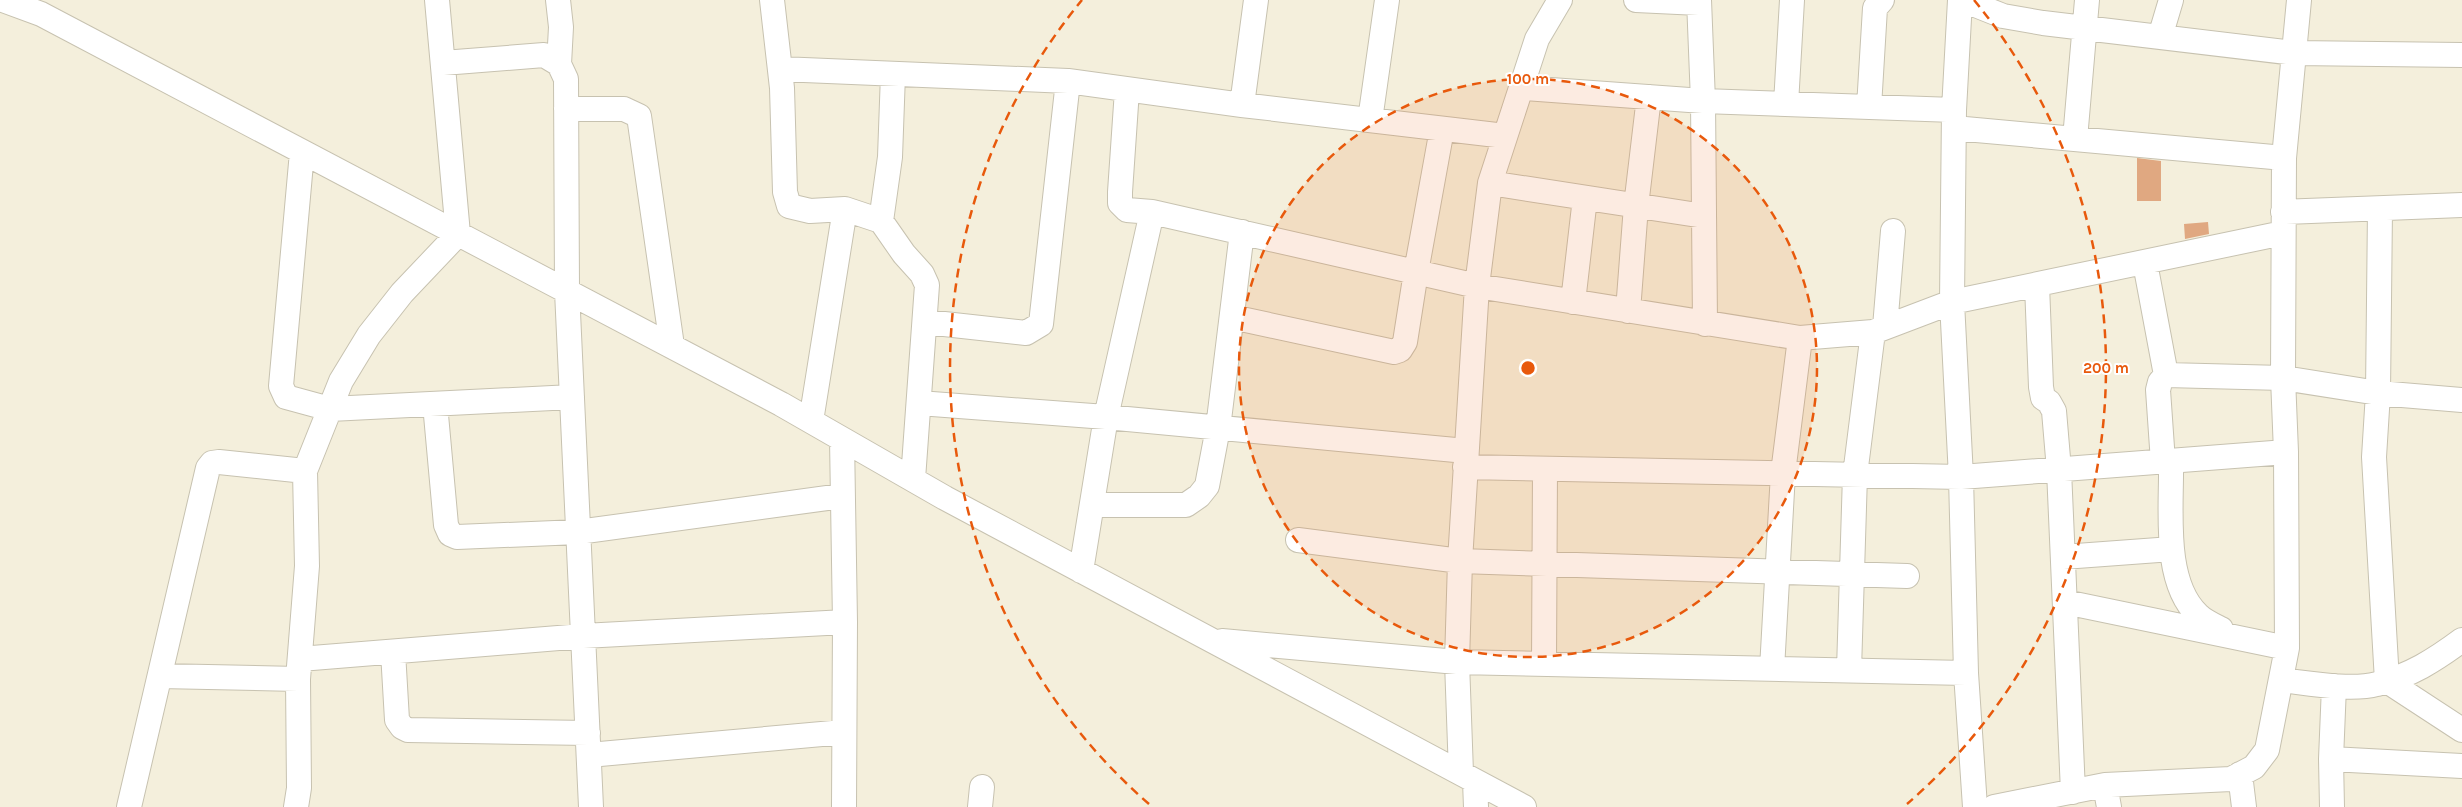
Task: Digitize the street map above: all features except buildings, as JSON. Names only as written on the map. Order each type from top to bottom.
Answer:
[{"type":"street","points":[[3,0],[41,14],[672,346],[1081,571],[1524,807]]},
{"type":"street","points":[[296,807],[299,788],[299,669],[307,566],[305,471],[341,381],[369,335],[402,293],[458,234],[437,0]]},
{"type":"street","points":[[558,0],[561,27],[559,64],[566,79],[567,291],[591,807]]},
{"type":"street","points":[[772,0],[780,68],[785,192],[789,206],[810,211],[845,209],[881,221],[904,254],[922,274],[927,284],[926,322],[913,480]]},
{"type":"street","points":[[1242,105],[1256,0]]},
{"type":"street","points":[[1370,120],[1387,0]]},
{"type":"street","points":[[1636,0],[1699,2],[1703,101],[1705,324]]},
{"type":"street","points":[[1786,104],[1792,0]]},
{"type":"street","points":[[1869,107],[1875,8],[1882,0]]},
{"type":"street","points":[[1975,807],[1966,673],[1961,477],[1952,302],[1954,119],[1961,0],[2003,16],[2084,28],[2294,53],[2462,55]]},
{"type":"street","points":[[2075,139],[2088,0]]},
{"type":"street","points":[[2160,37],[2171,0]]},
{"type":"street","points":[[1994,807],[2073,792],[2107,796],[2231,779],[2254,767],[2267,750],[2287,648],[2286,452],[2283,378],[2284,158],[2300,0]]},
{"type":"street","points":[[1476,807],[1468,777],[1457,662],[1460,561],[1477,286],[1490,183],[1523,88],[1537,39],[1553,1]]},
{"type":"street","points":[[443,63],[544,55],[559,64]]},
{"type":"street","points":[[780,68],[1068,82],[1505,136]]},
{"type":"street","points":[[881,221],[890,157],[893,74]]},
{"type":"street","points":[[926,322],[1026,333],[1040,324],[1068,82]]},
{"type":"street","points":[[1523,88],[1703,101],[1869,107],[2075,139],[2284,158]]},
{"type":"street","points":[[1127,90],[1120,203],[1127,210],[1152,212],[1477,286],[1800,338],[1879,330],[1952,302],[2145,263],[2283,223],[2380,209],[2462,205]]},
{"type":"street","points":[[1628,311],[1636,206],[1649,97]]},
{"type":"street","points":[[566,109],[624,110],[639,116],[672,346]]},
{"type":"street","points":[[1232,316],[1394,352],[1400,350],[1405,342],[1442,129]]},
{"type":"street","points":[[302,152],[281,386],[286,397],[330,409],[572,397]]},
{"type":"street","points":[[1490,183],[1704,216]]},
{"type":"street","points":[[1573,302],[1585,198]]},
{"type":"street","points":[[811,421],[845,209]]},
{"type":"street","points":[[2380,209],[2378,393],[2374,457],[2387,681]]},
{"type":"street","points":[[1081,571],[1106,417],[1152,212]]},
{"type":"street","points":[[1850,670],[1855,475],[1893,231]]},
{"type":"street","points":[[1092,505],[1186,505],[1199,496],[1208,486],[1218,428],[1242,232]]},
{"type":"street","points":[[2145,263],[2166,375]]},
{"type":"street","points":[[2036,285],[2041,387],[2043,398],[2049,402],[2054,412],[2059,470],[2073,792]]},
{"type":"street","points":[[1772,669],[1783,472],[1800,338]]},
{"type":"street","points":[[2166,375],[2283,378],[2378,393],[2462,400]]},
{"type":"street","points":[[2166,375],[2160,382],[2158,390],[2167,462],[2173,561],[2180,588],[2197,615],[2228,634]]},
{"type":"street","points":[[919,403],[1106,417],[1218,428],[1545,469],[1783,472],[1961,477],[2286,452]]},
{"type":"street","points":[[435,404],[446,525],[450,534],[457,538],[578,532],[842,496]]},
{"type":"street","points":[[842,438],[845,622],[844,807]]},
{"type":"street","points":[[129,807],[208,468],[212,463],[219,462],[305,471]]},
{"type":"street","points":[[1544,664],[1545,469]]},
{"type":"street","points":[[1298,540],[1460,561],[1907,576]]},
{"type":"street","points":[[2063,557],[2172,549]]},
{"type":"street","points":[[2065,602],[2228,634],[2287,648]]},
{"type":"street","points":[[160,676],[299,669],[393,652],[583,636],[845,622]]},
{"type":"street","points":[[1210,640],[1457,662],[1966,673]]},
{"type":"street","points":[[2281,680],[2334,686],[2376,685],[2430,664],[2462,640]]},
{"type":"street","points":[[393,652],[397,720],[402,728],[408,730],[588,744],[844,732]]},
{"type":"street","points":[[2387,681],[2462,730]]},
{"type":"street","points":[[2332,807],[2331,759],[2334,686]]},
{"type":"street","points":[[2331,759],[2462,766]]},
{"type":"street","points":[[2240,774],[2244,807]]}]
